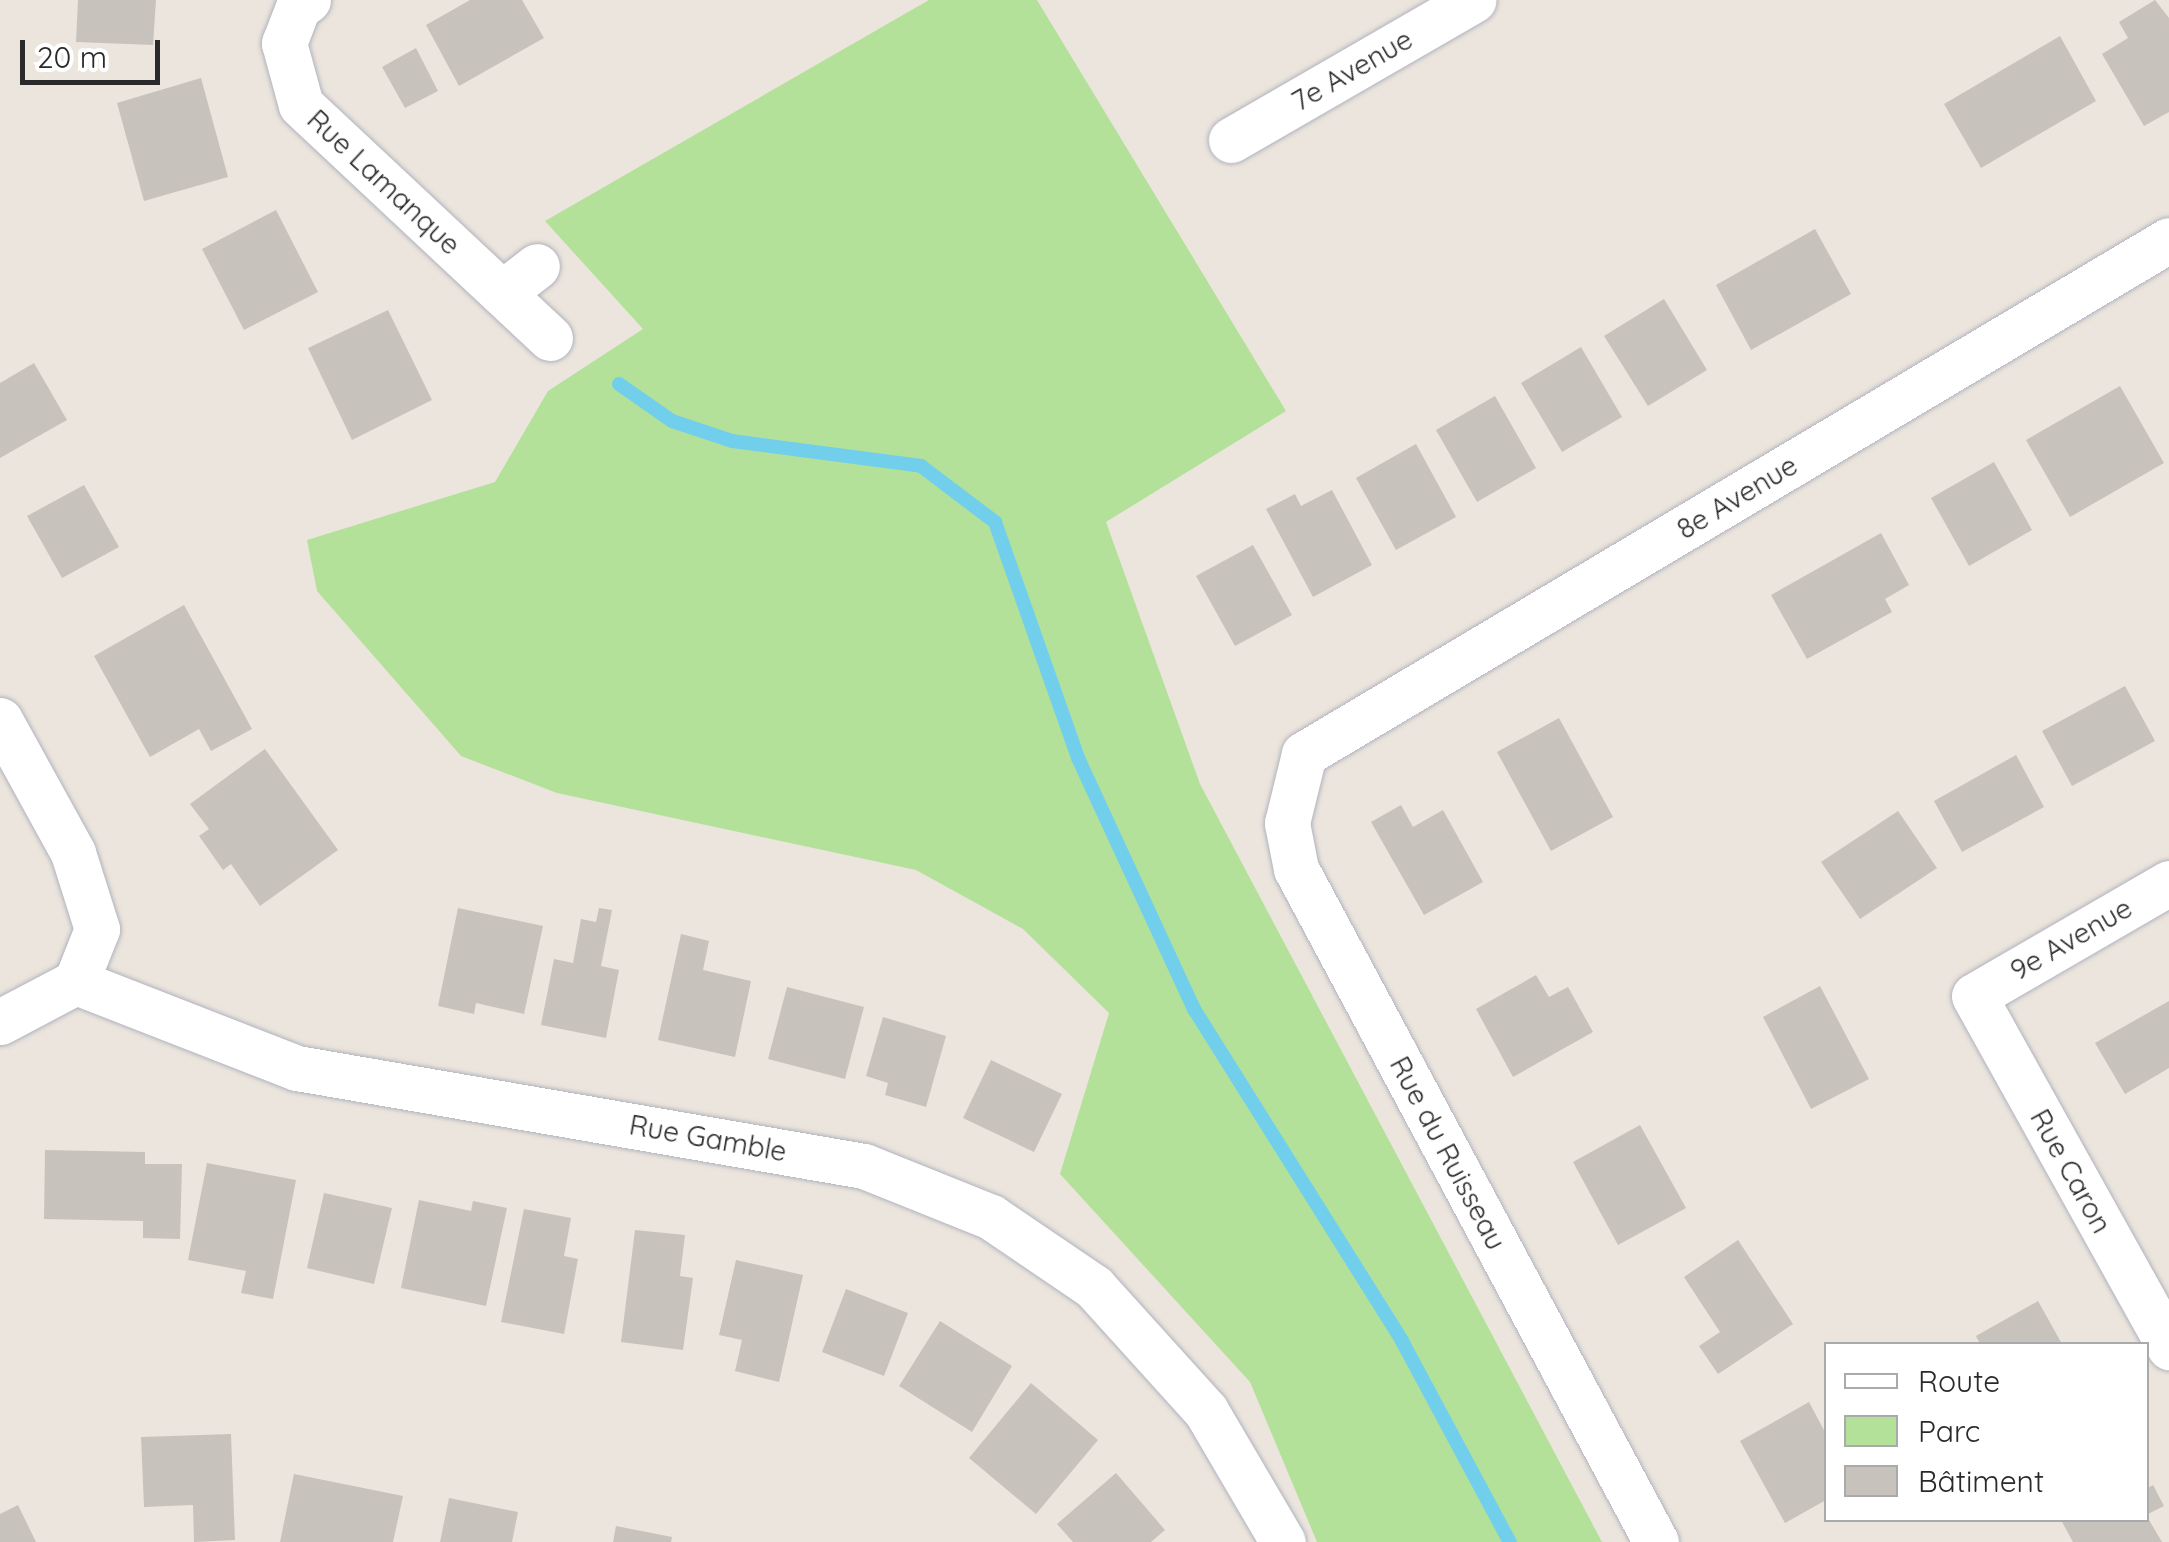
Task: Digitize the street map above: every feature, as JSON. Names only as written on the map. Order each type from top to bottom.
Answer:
[{"type":"street","name":"Rue Lamanque","points":[[308,0],[284,43],[301,104],[550,338]]},
{"type":"street","name":"7e Avenue","points":[[1231,140],[1473,0]]},
{"type":"street","name":"8e Avenue","points":[[1304,754],[2169,240]]},
{"type":"street","points":[[502,293],[537,266]]},
{"type":"street","points":[[0,720],[73,853],[97,929],[76,982],[0,1022]]},
{"type":"street","name":"Rue du Ruisseau","points":[[1304,754],[1286,823],[1296,868],[1656,1542]]},
{"type":"street","name":"9e Avenue","points":[[1974,996],[2169,882]]},
{"type":"street","name":"Rue Gamble","points":[[76,982],[297,1068],[864,1166],[991,1217],[1094,1287],[1194,1397],[1283,1542]]},
{"type":"street","name":"Rue Caron","points":[[1974,996],[2169,1347]]},
{"type":"green space","points":[[929,0],[1037,0],[1286,411],[1106,522],[1200,784],[1602,1542],[1317,1542],[1250,1382],[1060,1174],[1109,1013],[1023,929],[916,870],[557,793],[461,756],[317,591],[307,540],[495,482],[548,391],[643,329],[545,221]]},
{"type":"building","points":[[78,0],[156,0],[153,45],[76,42]]},
{"type":"building","points":[[470,0],[522,0],[544,38],[459,86],[426,25]]},
{"type":"building","points":[[2155,0],[2169,18],[2169,112],[2144,126],[2102,54],[2128,38],[2119,22]]},
{"type":"building","points":[[2060,36],[2096,101],[1981,168],[1944,104]]},
{"type":"building","points":[[416,48],[438,91],[405,108],[382,67]]},
{"type":"building","points":[[201,78],[228,177],[144,201],[117,103]]},
{"type":"building","points":[[276,210],[318,292],[244,330],[202,249]]},
{"type":"building","points":[[1815,229],[1851,294],[1751,350],[1716,285]]},
{"type":"building","points":[[1664,299],[1707,370],[1648,406],[1604,336]]},
{"type":"building","points":[[388,310],[432,400],[352,440],[308,348]]},
{"type":"building","points":[[1581,347],[1622,417],[1562,452],[1521,383]]},
{"type":"building","points":[[34,363],[67,420],[0,458],[0,383]]},
{"type":"building","points":[[2120,386],[2164,463],[2070,517],[2026,440]]},
{"type":"building","points":[[1495,396],[1536,468],[1477,502],[1436,430]]},
{"type":"building","points":[[1416,444],[1456,517],[1396,550],[1356,478]]},
{"type":"building","points":[[1994,462],[2032,530],[1969,566],[1931,498]]},
{"type":"building","points":[[84,485],[119,547],[62,578],[27,516]]},
{"type":"building","points":[[1332,490],[1372,565],[1313,597],[1266,509],[1295,494],[1301,506]]},
{"type":"building","points":[[1881,533],[1909,585],[1885,599],[1892,612],[1807,659],[1771,595]]},
{"type":"building","points":[[1253,545],[1292,615],[1235,646],[1196,576]]},
{"type":"building","points":[[184,605],[252,729],[211,751],[199,729],[150,757],[94,656]]},
{"type":"building","points":[[2125,686],[2155,741],[2072,786],[2042,731]]},
{"type":"building","points":[[1559,718],[1613,817],[1551,851],[1497,752]]},
{"type":"building","points":[[265,749],[338,850],[260,906],[231,864],[223,870],[199,836],[209,829],[190,804]]},
{"type":"building","points":[[2016,755],[2044,807],[1962,852],[1934,801]]},
{"type":"building","points":[[1401,805],[1413,827],[1443,810],[1483,882],[1424,915],[1371,822]]},
{"type":"building","points":[[1898,811],[1937,868],[1860,919],[1821,862]]},
{"type":"building","points":[[458,908],[543,926],[524,1014],[476,1003],[474,1014],[438,1006]]},
{"type":"building","points":[[599,908],[612,910],[601,966],[619,970],[606,1038],[541,1025],[554,959],[573,963],[581,919],[596,922]]},
{"type":"building","points":[[681,934],[709,941],[703,970],[751,981],[735,1057],[658,1040]]},
{"type":"building","points":[[1536,975],[1549,997],[1568,987],[1593,1032],[1513,1077],[1476,1009]]},
{"type":"building","points":[[1820,986],[1869,1079],[1811,1109],[1763,1017]]},
{"type":"building","points":[[787,987],[864,1007],[845,1079],[768,1059]]},
{"type":"building","points":[[2169,1001],[2169,1068],[2125,1094],[2095,1043]]},
{"type":"building","points":[[883,1017],[946,1036],[926,1107],[885,1095],[888,1083],[866,1076]]},
{"type":"building","points":[[991,1060],[1062,1094],[1034,1152],[963,1118]]},
{"type":"building","points":[[1640,1125],[1686,1208],[1618,1245],[1573,1162]]},
{"type":"building","points":[[45,1150],[145,1152],[145,1164],[182,1164],[180,1239],[143,1238],[143,1221],[44,1219]]},
{"type":"building","points":[[207,1163],[296,1180],[273,1299],[241,1293],[246,1271],[188,1260]]},
{"type":"building","points":[[324,1193],[392,1208],[374,1284],[307,1268]]},
{"type":"building","points":[[419,1200],[471,1211],[473,1201],[507,1208],[486,1306],[401,1288]]},
{"type":"building","points":[[524,1209],[571,1218],[564,1256],[578,1259],[564,1334],[501,1322]]},
{"type":"building","points":[[635,1230],[685,1235],[680,1276],[693,1278],[683,1350],[621,1342]]},
{"type":"building","points":[[1738,1240],[1793,1324],[1718,1374],[1699,1346],[1720,1332],[1684,1277]]},
{"type":"building","points":[[736,1260],[803,1275],[779,1382],[735,1371],[742,1340],[719,1335]]},
{"type":"building","points":[[846,1289],[908,1313],[884,1376],[822,1352]]},
{"type":"building","points":[[2038,1301],[2061,1342],[1979,1342],[1976,1336]]},
{"type":"building","points":[[940,1321],[1012,1366],[972,1432],[899,1386]]},
{"type":"building","points":[[1031,1383],[1098,1440],[1036,1514],[969,1458]]},
{"type":"building","points":[[1809,1402],[1824,1430],[1824,1501],[1785,1523],[1740,1441]]},
{"type":"building","points":[[231,1434],[235,1540],[194,1542],[193,1505],[144,1507],[141,1437]]},
{"type":"building","points":[[1116,1473],[1165,1530],[1151,1542],[1073,1542],[1057,1524]]},
{"type":"building","points":[[294,1474],[403,1496],[393,1542],[280,1542]]},
{"type":"building","points":[[2153,1485],[2164,1506],[2149,1514],[2149,1487]]},
{"type":"building","points":[[449,1498],[518,1512],[512,1542],[440,1542]]},
{"type":"building","points":[[18,1505],[36,1542],[0,1542],[0,1514]]},
{"type":"building","points":[[2149,1520],[2162,1542],[2073,1542],[2062,1522]]},
{"type":"building","points":[[616,1526],[672,1537],[671,1542],[613,1542]]},
{"type":"waterway","points":[[619,384],[672,421],[732,441],[921,466],[995,522],[1078,758],[1194,1009],[1402,1341],[1510,1542]]}]
